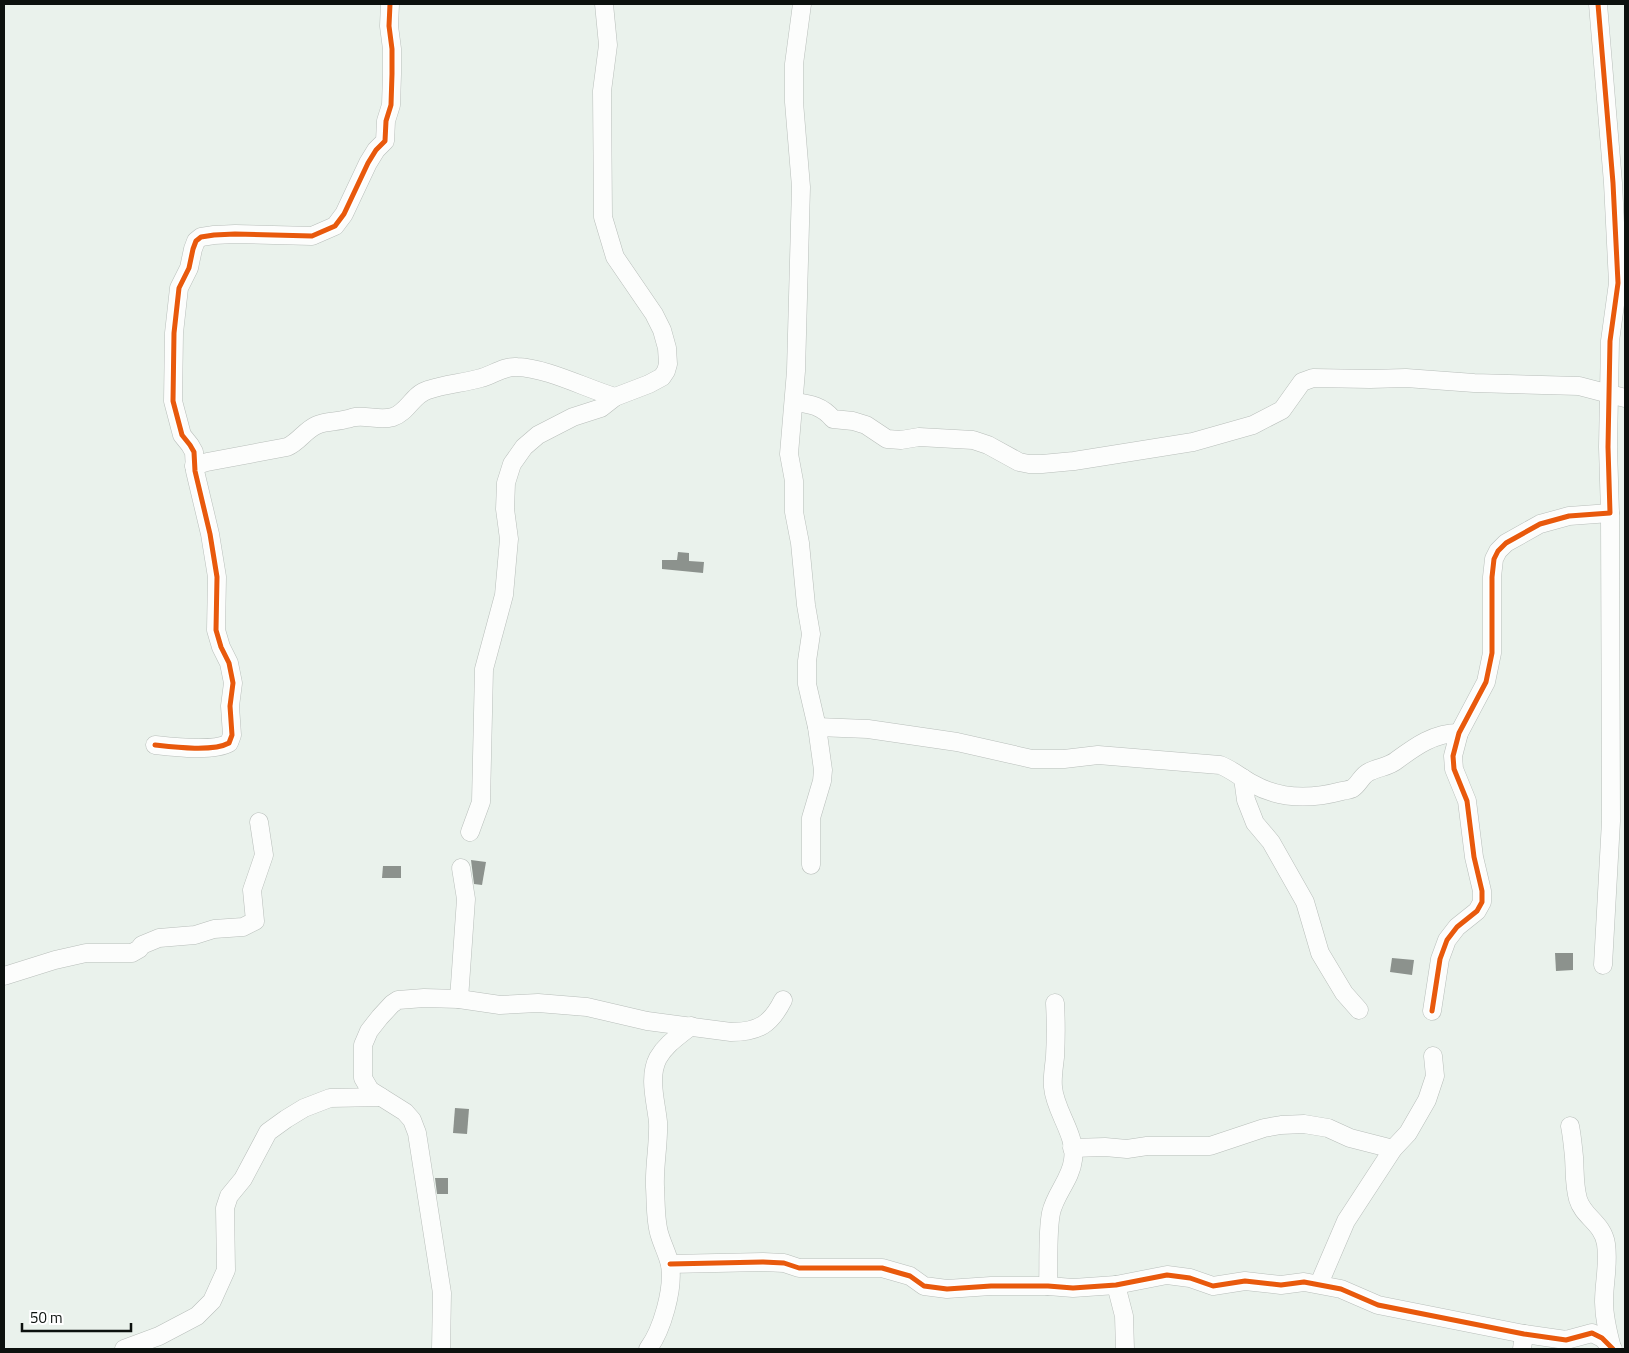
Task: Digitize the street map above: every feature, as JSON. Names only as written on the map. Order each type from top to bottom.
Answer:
[{"type":"street","points":[[155,745],[183,748],[223,746],[230,743],[232,736],[230,706],[233,683],[229,663],[220,647],[216,630],[217,577],[210,534],[203,511],[194,466],[194,452],[182,435],[173,401],[174,334],[179,288],[189,268],[196,241],[201,238],[214,235],[254,234],[312,236],[335,226],[344,214],[368,163],[376,150],[385,141],[386,121],[391,105],[392,49],[389,26],[390,4]]},
{"type":"street","points":[[470,832],[480,802],[484,670],[504,595],[509,539],[505,509],[506,482],[512,464],[524,447],[538,435],[573,418],[602,408],[615,397],[662,377],[668,364],[667,348],[662,330],[654,314],[615,257],[603,217],[602,91],[608,44],[604,4]]},
{"type":"street","points":[[802,4],[793,83],[801,187],[794,402],[789,454],[794,481],[794,512],[800,543],[811,634],[807,661],[807,684],[817,727],[823,770],[822,781],[811,818],[811,865]]},
{"type":"street","points":[[1598,4],[1613,183],[1618,283],[1610,342],[1617,396],[1608,447],[1611,820],[1603,965]]},
{"type":"street","points":[[194,466],[206,462],[287,447],[317,425],[335,420],[346,420],[355,417],[381,420],[395,416],[405,410],[419,394],[428,390],[483,378],[505,368],[515,366],[532,369],[615,397]]},
{"type":"street","points":[[794,402],[813,404],[826,410],[834,419],[853,421],[866,425],[887,439],[901,440],[919,437],[973,440],[988,445],[1019,462],[1042,464],[1074,461],[1193,442],[1253,425],[1282,410],[1302,382],[1314,378],[1406,378],[1483,384],[1579,386],[1617,396]]},
{"type":"street","points":[[1432,1011],[1440,959],[1447,940],[1457,927],[1477,911],[1482,902],[1482,891],[1474,857],[1467,801],[1454,769],[1453,756],[1459,733],[1486,682],[1492,652],[1492,577],[1494,559],[1498,551],[1510,540],[1540,524],[1569,516],[1610,513]]},
{"type":"street","points":[[817,727],[868,729],[958,742],[1032,760],[1098,755],[1220,765],[1230,769],[1254,785],[1291,797],[1310,798],[1351,789],[1368,772],[1393,763],[1404,754],[1434,737],[1445,733],[1459,733]]},
{"type":"street","points":[[1243,778],[1246,800],[1255,823],[1271,842],[1305,902],[1320,953],[1344,993],[1359,1010]]},
{"type":"street","points":[[4,976],[55,960],[86,953],[132,954],[142,945],[159,938],[194,935],[214,929],[250,925],[255,921],[252,890],[264,855],[259,822]]},
{"type":"street","points":[[459,999],[466,899],[461,868]]},
{"type":"street","points":[[441,1349],[442,1293],[417,1133],[412,1120],[405,1112],[370,1090],[363,1078],[363,1045],[369,1031],[392,1004],[398,1000],[424,998],[459,999],[500,1005],[538,1003],[587,1006],[647,1021],[744,1032],[768,1023],[784,1000]]},
{"type":"street","points":[[1048,1286],[1051,1214],[1056,1197],[1066,1180],[1073,1161],[1068,1131],[1055,1102],[1053,1086],[1056,1027],[1055,1003]]},
{"type":"street","points":[[648,1349],[657,1334],[666,1306],[671,1278],[670,1264],[659,1234],[656,1195],[658,1131],[654,1074],[658,1059],[669,1043],[691,1026]]},
{"type":"street","points":[[1319,1284],[1346,1221],[1393,1149],[1408,1133],[1427,1100],[1435,1076],[1433,1056]]},
{"type":"street","points":[[124,1349],[159,1336],[198,1316],[212,1301],[226,1270],[225,1208],[229,1196],[243,1179],[268,1132],[304,1108],[330,1098],[381,1097]]},
{"type":"street","points":[[1072,1148],[1105,1147],[1127,1149],[1148,1146],[1210,1146],[1264,1128],[1304,1124],[1328,1128],[1350,1138],[1393,1149]]},
{"type":"street","points":[[1570,1126],[1574,1155],[1574,1180],[1578,1201],[1600,1227],[1606,1243],[1607,1275],[1604,1302],[1606,1325],[1612,1348]]},
{"type":"street","points":[[670,1264],[763,1262],[784,1263],[799,1268],[882,1268],[910,1276],[924,1286],[947,1289],[991,1286],[1073,1288],[1141,1281],[1167,1275],[1190,1278],[1213,1286],[1245,1281],[1275,1285],[1304,1282],[1341,1289],[1378,1305],[1523,1341],[1566,1340],[1592,1334],[1602,1338],[1612,1348]]},
{"type":"street","points":[[1116,1284],[1124,1316],[1125,1349]]},
{"type":"building","points":[[678,552],[689,553],[689,561],[704,562],[703,573],[662,569],[662,560],[677,560]]},
{"type":"building","points":[[471,860],[486,862],[482,885],[474,884]]},
{"type":"building","points":[[383,866],[401,866],[401,878],[382,878]]},
{"type":"building","points":[[1555,953],[1573,953],[1573,970],[1556,971]]},
{"type":"building","points":[[1392,958],[1414,960],[1412,975],[1390,972]]},
{"type":"building","points":[[455,1108],[469,1109],[467,1134],[453,1133]]},
{"type":"building","points":[[435,1178],[448,1178],[448,1194],[437,1194]]},
{"type":"cycle path","points":[[155,745],[193,748],[222,746],[229,743],[232,735],[230,706],[233,683],[229,663],[221,647],[216,630],[217,577],[210,534],[195,471],[194,452],[182,435],[173,401],[174,333],[179,288],[189,268],[196,241],[201,237],[235,234],[312,236],[335,226],[344,214],[368,163],[376,150],[385,141],[386,121],[391,105],[392,49],[389,26],[390,4]]},
{"type":"cycle path","points":[[1432,1011],[1440,959],[1447,940],[1457,927],[1477,911],[1482,902],[1482,891],[1474,857],[1467,801],[1454,769],[1453,756],[1459,733],[1486,682],[1492,653],[1492,577],[1494,559],[1498,551],[1506,543],[1540,524],[1569,516],[1610,513],[1608,447],[1610,341],[1618,283],[1613,183],[1598,4]]},
{"type":"cycle path","points":[[670,1264],[763,1262],[784,1263],[799,1268],[882,1268],[910,1276],[924,1286],[947,1289],[991,1286],[1073,1288],[1116,1285],[1167,1275],[1190,1278],[1213,1286],[1245,1281],[1281,1285],[1304,1282],[1341,1289],[1378,1305],[1524,1334],[1566,1340],[1592,1333],[1602,1338],[1613,1349]]}]
